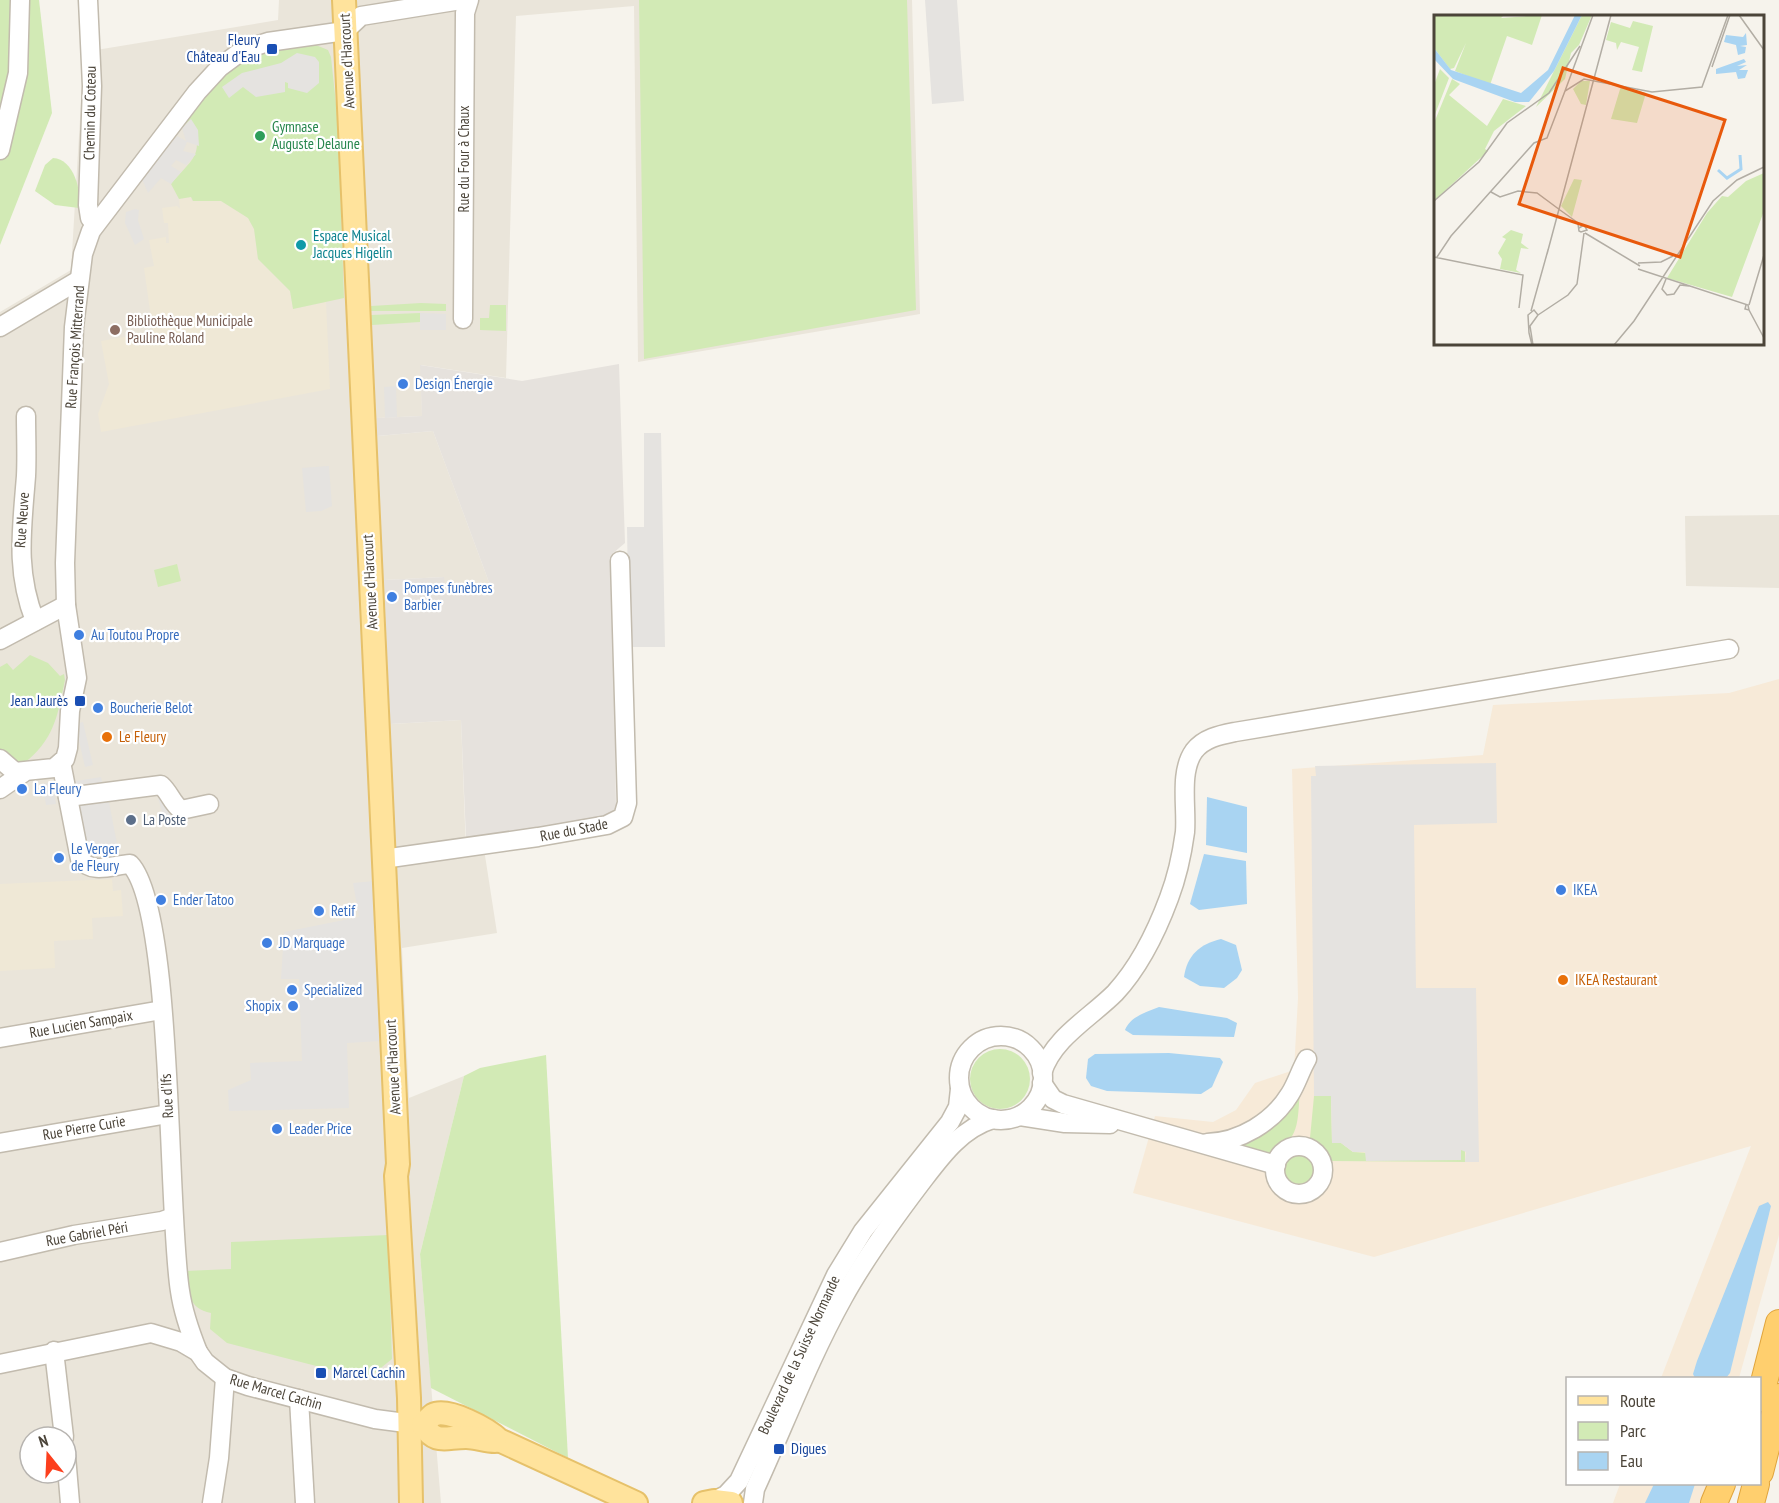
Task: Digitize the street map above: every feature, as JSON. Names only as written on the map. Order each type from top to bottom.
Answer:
[{"type":"highway","points":[[1761,1394],[1779,1323]]},
{"type":"highway","points":[[1761,1455],[1779,1397]]},
{"type":"highway","points":[[1714,1503],[1722,1485]]},
{"type":"main road","name":"Avenue d'Harcourt","points":[[344,0],[398,1164],[403,1174],[425,1397],[417,1424],[411,1503]]},
{"type":"main road","points":[[417,1424],[437,1440],[466,1437],[499,1440],[636,1503]]},
{"type":"main road","points":[[417,1424],[427,1503]]},
{"type":"street","points":[[0,150],[18,73],[20,0]]},
{"type":"street","name":"Chemin du Coteau","points":[[88,0],[92,86],[88,205],[90,219],[95,225]]},
{"type":"street","points":[[345,31],[361,15],[460,0]]},
{"type":"street","name":"Rue du Four à Chaux","points":[[463,319],[465,13],[469,0]]},
{"type":"street","name":"Rue François Mitterrand","points":[[61,762],[69,748],[70,711],[77,678],[66,605],[65,563],[74,327],[86,241],[95,225],[196,92],[220,67],[243,50],[268,42],[345,31]]},
{"type":"street","points":[[0,327],[79,280]]},
{"type":"street","name":"Rue Neuve","points":[[27,416],[26,472],[20,554],[28,603],[35,621]]},
{"type":"street","name":"Rue du Stade","points":[[383,859],[591,828],[613,823],[623,817],[627,803],[620,561]]},
{"type":"street","points":[[0,640],[66,605]]},
{"type":"street","points":[[1020,1116],[1033,1106],[1048,1058],[1073,1030],[1105,1003],[1129,976],[1156,930],[1173,886],[1182,847],[1187,773],[1196,748],[1208,740],[1225,734],[1729,649]]},
{"type":"street","points":[[0,759],[12,770],[23,773],[54,768],[61,762],[68,797],[162,785],[168,791],[173,803],[181,810],[209,804]]},
{"type":"street","points":[[0,789],[23,773]]},
{"type":"street","name":"Rue d'Ifs","points":[[68,797],[80,860],[85,866],[93,869],[130,864],[138,873],[151,926],[160,980],[179,1290],[198,1352]]},
{"type":"street","name":"Rue Lucien Sampaix","points":[[0,1038],[162,1010]]},
{"type":"street","points":[[1073,1030],[1045,1041],[1020,1041],[996,1037],[974,1046],[965,1056],[960,1068],[960,1089],[970,1107],[993,1119],[1020,1116],[1065,1123],[1130,1125]]},
{"type":"street","points":[[1020,1041],[1033,1051],[1042,1078],[1058,1102],[1130,1125],[1276,1165]]},
{"type":"street","points":[[1194,1143],[1228,1140],[1264,1122],[1289,1096],[1307,1059]]},
{"type":"street","name":"Boulevard de la Suisse Normande","points":[[717,1502],[739,1480],[836,1275],[863,1231],[950,1122],[958,1107],[960,1089]]},
{"type":"street","name":"Rue Pierre Curie","points":[[0,1143],[168,1114]]},
{"type":"street","name":"Boulevard de la Suisse Normande","points":[[753,1503],[754,1489],[827,1330],[861,1268],[900,1210],[954,1143],[973,1127],[993,1119]]},
{"type":"street","name":"Rue Gabriel Péri","points":[[0,1251],[74,1234],[162,1221],[173,1217]]},
{"type":"street","name":"Rue Marcel Cachin","points":[[0,1364],[147,1333],[181,1342],[198,1352],[205,1362],[225,1378],[375,1419],[417,1424]]},
{"type":"street","points":[[54,1351],[63,1425]]},
{"type":"street","points":[[212,1503],[219,1458],[225,1378]]},
{"type":"street","points":[[299,1399],[305,1503]]},
{"type":"street","points":[[68,1485],[70,1503]]},
{"type":"shaded area","points":[[279,0],[912,0],[920,314],[638,362],[634,6],[516,16],[506,378],[421,365],[422,416],[377,418],[378,436],[433,431],[490,585],[444,586],[444,577],[384,580],[391,724],[461,720],[466,851],[484,849],[497,933],[402,948],[409,1098],[464,1076],[420,1254],[441,1503],[0,1503],[0,312],[71,270],[84,52],[278,20]]},
{"type":"shaded area","points":[[925,0],[957,0],[964,101],[932,104]]},
{"type":"shaded area","points":[[297,53],[315,57],[319,62],[319,83],[307,93],[288,88],[288,83],[285,82],[285,92],[256,97],[243,87],[229,98],[222,87],[242,73],[281,63]]},
{"type":"shaded area","points":[[191,119],[198,130],[199,146],[187,142],[183,151],[196,154],[186,165],[176,160],[171,166],[181,172],[171,184],[161,178],[148,193],[142,179],[177,136],[186,141],[182,128]]},
{"type":"shaded area","points":[[191,197],[192,201],[221,201],[248,218],[254,229],[258,259],[290,291],[293,309],[326,302],[330,389],[101,432],[98,414],[109,384],[101,341],[153,332],[144,268],[154,266],[149,240],[166,237],[166,243],[169,243],[168,223],[164,223],[162,208],[177,206],[180,209],[179,199]]},
{"type":"shaded area","points":[[139,210],[138,220],[144,239],[135,245],[125,223],[126,212]]},
{"type":"shaded area","points":[[420,313],[446,314],[446,330],[420,330]]},
{"type":"shaded area","points":[[619,364],[625,543],[612,554],[616,808],[605,817],[466,838],[461,720],[390,724],[384,580],[444,577],[445,586],[490,585],[433,431],[377,436],[377,418],[422,416],[420,365],[522,381]]},
{"type":"shaded area","points":[[396,386],[397,417],[385,418],[384,387]]},
{"type":"shaded area","points":[[644,433],[661,433],[665,647],[629,647],[627,527],[644,527]]},
{"type":"shaded area","points":[[329,466],[332,506],[321,511],[306,512],[302,468]]},
{"type":"shaded area","points":[[1779,515],[1779,588],[1686,586],[1685,516]]},
{"type":"shaded area","points":[[1779,679],[1779,1235],[1739,1377],[1661,1377],[1751,1146],[1374,1257],[1133,1193],[1155,1116],[1213,1122],[1236,1110],[1255,1083],[1294,1070],[1298,998],[1292,769],[1483,755],[1493,705],[1729,693]]},
{"type":"shaded area","points":[[83,722],[93,765],[85,767],[75,724]]},
{"type":"shaded area","points":[[1496,763],[1497,823],[1414,825],[1416,988],[1476,988],[1479,1162],[1465,1162],[1466,1152],[1461,1150],[1461,1160],[1366,1161],[1365,1152],[1353,1152],[1341,1143],[1332,1143],[1331,1096],[1314,1096],[1311,776],[1316,776],[1315,766]]},
{"type":"shaded area","points":[[101,777],[103,786],[77,790],[76,781]]},
{"type":"shaded area","points":[[53,782],[56,804],[46,805],[42,784]]},
{"type":"shaded area","points":[[167,796],[173,821],[165,823],[158,798]]},
{"type":"shaded area","points":[[108,797],[119,854],[84,857],[74,804]]},
{"type":"shaded area","points":[[112,879],[113,891],[121,890],[123,916],[92,918],[93,939],[54,941],[55,968],[0,971],[0,884]]},
{"type":"shaded area","points":[[374,881],[379,1041],[347,1043],[349,1108],[229,1111],[228,1090],[251,1080],[250,1063],[302,1061],[299,979],[281,979],[284,932],[359,917],[353,883]]},
{"type":"shaded area","points":[[1620,1485],[1710,1485],[1705,1503],[1613,1503]]},
{"type":"green space","points":[[0,0],[39,0],[52,113],[0,245]]},
{"type":"green space","points":[[639,0],[907,0],[916,310],[644,359]]},
{"type":"green space","points":[[311,43],[328,50],[331,57],[338,123],[344,298],[293,309],[290,291],[258,259],[254,229],[248,218],[221,201],[193,201],[191,197],[179,199],[171,184],[191,161],[197,149],[197,141],[190,120],[182,128],[178,125],[216,80],[251,54],[264,49]]},
{"type":"green space","points":[[53,158],[66,164],[75,177],[78,185],[79,208],[55,205],[35,191],[45,165]]},
{"type":"green space","points":[[446,304],[446,311],[371,311],[371,306]]},
{"type":"green space","points":[[490,305],[506,305],[506,331],[480,330],[480,318],[489,318]]},
{"type":"green space","points":[[420,313],[420,322],[372,325],[371,315]]},
{"type":"green space","points":[[177,564],[181,581],[158,587],[154,570]]},
{"type":"green space","points":[[30,655],[48,663],[60,676],[64,674],[65,680],[56,717],[47,738],[21,766],[0,755],[0,667],[7,663],[13,670]]},
{"type":"green space","points":[[1000,1049],[1017,1054],[1025,1062],[1030,1079],[1025,1096],[1017,1104],[1000,1109],[983,1104],[975,1096],[970,1079],[975,1062],[983,1054]]},
{"type":"green space","points":[[546,1055],[568,1458],[431,1388],[420,1254],[464,1076],[480,1068]]},
{"type":"green space","points":[[1300,1091],[1295,1129],[1292,1137],[1286,1143],[1268,1154],[1240,1148],[1239,1144]]},
{"type":"green space","points":[[1314,1096],[1331,1096],[1332,1143],[1341,1143],[1353,1152],[1461,1159],[1460,1150],[1465,1150],[1465,1162],[1330,1161],[1310,1138]]},
{"type":"green space","points":[[1298,1154],[1310,1158],[1314,1170],[1310,1182],[1298,1186],[1286,1182],[1282,1170],[1286,1158]]},
{"type":"green space","points":[[388,1235],[392,1359],[367,1379],[227,1343],[210,1329],[211,1313],[198,1308],[188,1292],[185,1271],[231,1269],[231,1242]]},
{"type":"water","points":[[1207,797],[1247,807],[1247,853],[1206,845]]},
{"type":"water","points":[[1204,854],[1246,861],[1247,904],[1199,910],[1190,904]]},
{"type":"water","points":[[1221,939],[1236,945],[1242,970],[1237,978],[1224,988],[1200,986],[1184,977],[1191,957],[1201,947]]},
{"type":"water","points":[[1159,1007],[1227,1018],[1237,1023],[1234,1037],[1133,1035],[1125,1030],[1135,1018]]},
{"type":"water","points":[[1169,1053],[1220,1058],[1223,1062],[1212,1087],[1201,1094],[1107,1091],[1091,1086],[1086,1078],[1088,1059],[1095,1054]]},
{"type":"water","points":[[1768,1202],[1771,1206],[1730,1373],[1727,1377],[1694,1377],[1693,1374],[1697,1361],[1759,1206]]},
{"type":"water","points":[[1654,1485],[1695,1485],[1689,1503],[1645,1503]]},
{"type":"place","name":"Fleury Château d'Eau","points":[[272,49]]},
{"type":"place","name":"Gymnase Auguste Delaune","points":[[260,136]]},
{"type":"place","name":"Espace Musical Jacques Higelin","points":[[301,245]]},
{"type":"place","name":"Bibliothèque Municipale Pauline Roland","points":[[115,330]]},
{"type":"place","name":"Design Énergie","points":[[403,384]]},
{"type":"place","name":"Pompes funèbres Barbier","points":[[392,597]]},
{"type":"place","name":"Au Toutou Propre","points":[[79,635]]},
{"type":"place","name":"Jean Jaurès","points":[[80,701]]},
{"type":"place","name":"Boucherie Belot","points":[[98,708]]},
{"type":"place","name":"Le Fleury","points":[[107,737]]},
{"type":"place","name":"La Fleury","points":[[22,789]]},
{"type":"place","name":"La Poste","points":[[131,820]]},
{"type":"place","name":"Le Verger de Fleury","points":[[59,858]]},
{"type":"place","name":"IKEA","points":[[1561,890]]},
{"type":"place","name":"Ender Tatoo","points":[[161,900]]},
{"type":"place","name":"Retif","points":[[319,911]]},
{"type":"place","name":"JD Marquage","points":[[267,943]]},
{"type":"place","name":"IKEA Restaurant","points":[[1563,980]]},
{"type":"place","name":"Specialized","points":[[292,990]]},
{"type":"place","name":"Shopix","points":[[293,1006]]},
{"type":"place","name":"Leader Price","points":[[277,1129]]},
{"type":"place","name":"Marcel Cachin","points":[[321,1373]]},
{"type":"place","name":"Digues","points":[[779,1449]]}]
